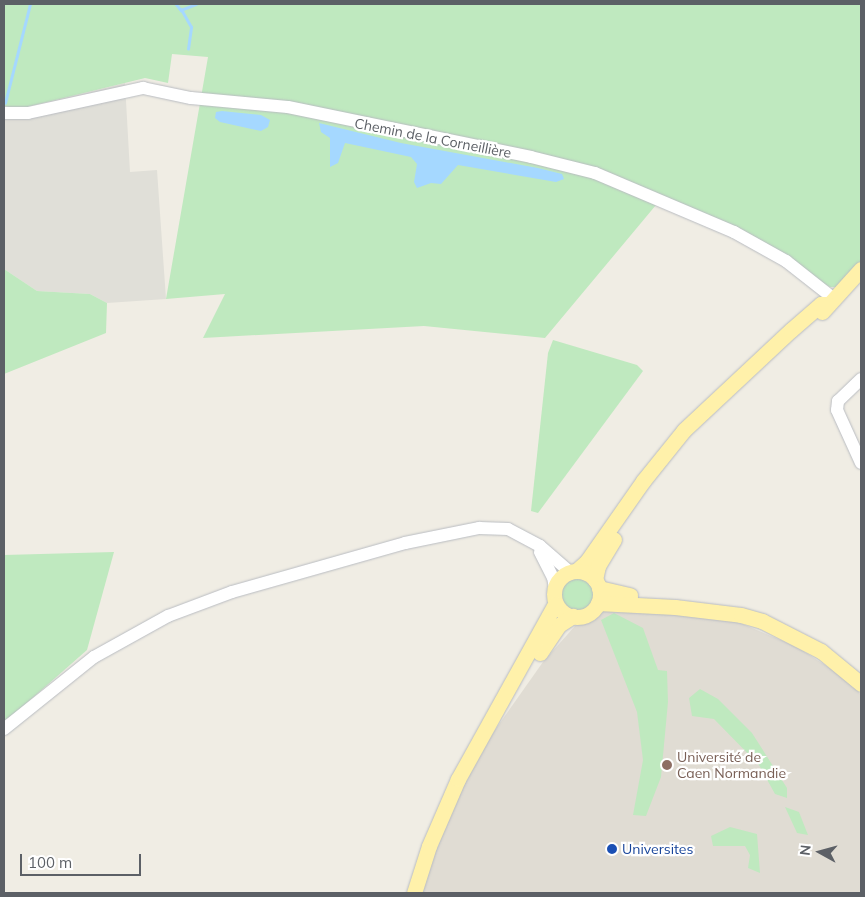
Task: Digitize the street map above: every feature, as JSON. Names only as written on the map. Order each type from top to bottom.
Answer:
[{"type":"main road","points":[[832,299],[861,269]]},
{"type":"main road","points":[[414,893],[442,812],[483,734],[556,604],[554,588],[558,580],[573,572],[587,561],[684,430],[821,304],[832,299],[861,276]]},
{"type":"main road","points":[[483,734],[559,625],[574,616],[587,615],[597,590],[598,566],[657,464]]},
{"type":"main road","points":[[573,572],[590,575],[597,590],[619,602],[741,615],[798,638],[861,684]]},
{"type":"main road","points":[[556,604],[574,616]]},
{"type":"street","name":"Chemin de la Corneillière","points":[[4,113],[28,113],[143,88],[191,98],[288,108],[531,157],[595,173],[734,232],[786,261],[832,299]]},
{"type":"street","points":[[861,380],[838,400],[837,410],[861,463]]},
{"type":"street","points":[[4,728],[94,657],[168,616],[232,592],[406,543],[495,528],[515,532],[573,572]]},
{"type":"street","points":[[532,542],[548,564],[554,588]]},
{"type":"shaded area","points":[[125,83],[130,172],[157,170],[166,299],[107,303],[90,294],[37,291],[4,269],[4,107],[19,109]]},
{"type":"shaded area","name":"Université de Caen Normandie","points":[[603,610],[698,614],[740,623],[797,647],[848,680],[861,695],[861,893],[420,893],[432,846],[483,747],[543,662],[575,626]]},
{"type":"green space","points":[[4,4],[861,4],[861,265],[838,287],[830,287],[661,199],[545,338],[424,326],[203,338],[225,294],[166,299],[208,57],[172,54],[168,83],[145,78],[19,109],[4,106]]},
{"type":"green space","points":[[4,269],[37,291],[90,294],[107,303],[106,333],[4,374]]},
{"type":"green space","points":[[553,340],[637,365],[643,371],[538,513],[531,511],[548,353]]},
{"type":"green space","points":[[114,552],[87,650],[4,723],[4,555]]},
{"type":"green space","points":[[576,576],[588,582],[594,594],[588,606],[576,612],[564,606],[558,594],[564,582]]},
{"type":"green space","points":[[614,613],[643,628],[658,670],[667,671],[668,702],[661,777],[646,816],[633,815],[643,760],[637,712],[601,620]]},
{"type":"green space","points":[[700,689],[718,699],[752,733],[787,788],[787,798],[775,794],[759,765],[714,719],[692,716],[689,698]]},
{"type":"green space","points":[[785,807],[799,812],[808,835],[797,833]]},
{"type":"green space","points":[[730,827],[757,834],[760,873],[748,868],[750,855],[745,846],[713,846],[711,836]]},
{"type":"water","points":[[216,112],[261,115],[270,120],[268,127],[261,131],[220,122],[215,118]]},
{"type":"water","points":[[319,123],[401,143],[538,168],[562,174],[564,179],[556,182],[458,165],[441,184],[431,183],[417,188],[414,182],[417,164],[411,157],[345,143],[338,163],[330,167],[330,138],[321,132]]},
{"type":"waterway","points":[[5,103],[30,4]]},
{"type":"waterway","points":[[176,4],[181,10]]},
{"type":"waterway","points":[[188,49],[191,27],[181,10],[196,4]]},
{"type":"place","name":"Université de Caen Normandie","points":[[667,765]]},
{"type":"place","name":"Universites","points":[[612,849]]}]
